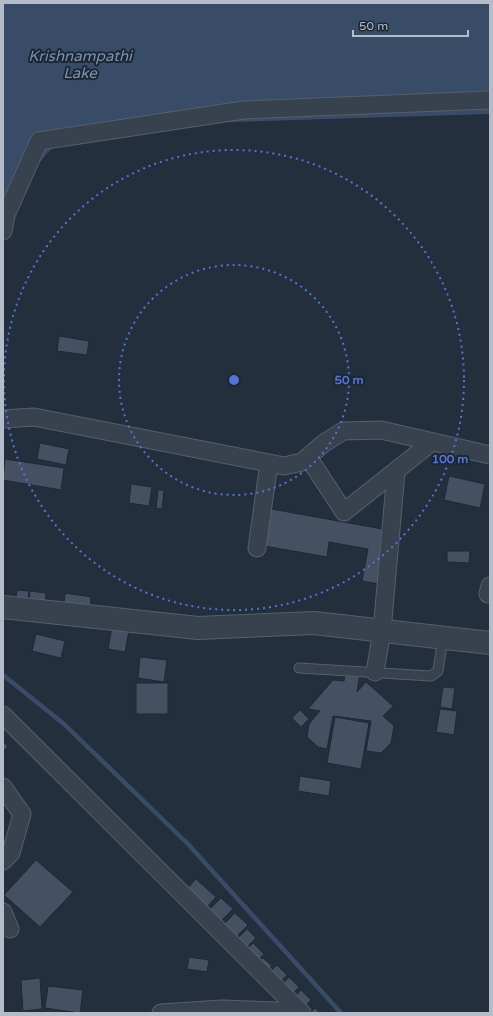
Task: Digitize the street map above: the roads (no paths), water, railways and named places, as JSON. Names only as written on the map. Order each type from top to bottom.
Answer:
[{"type":"street","points":[[4,220],[40,141],[244,110],[489,100]]},
{"type":"street","points":[[3,419],[34,418],[284,466],[302,462],[324,443],[342,431],[381,430],[490,455]]},
{"type":"street","points":[[308,457],[344,512],[432,442]]},
{"type":"street","points":[[257,548],[269,463]]},
{"type":"street","points":[[376,672],[382,630],[396,472]]},
{"type":"street","points":[[3,607],[198,628],[314,623],[490,643]]},
{"type":"street","points":[[3,715],[301,1013]]},
{"type":"street","points":[[3,787],[22,814],[12,853],[3,861]]},
{"type":"street","points":[[3,912],[10,929]]},
{"type":"street","points":[[161,1013],[222,1009],[301,1013]]},
{"type":"lane","points":[[298,668],[431,676],[436,674],[439,667],[442,637]]},
{"type":"water","name":"Krishnampathi Lake","points":[[3,3],[490,3],[490,114],[70,127],[10,196],[3,219]]},
{"type":"waterway","points":[[3,675],[64,724],[188,844],[341,1013]]}]
